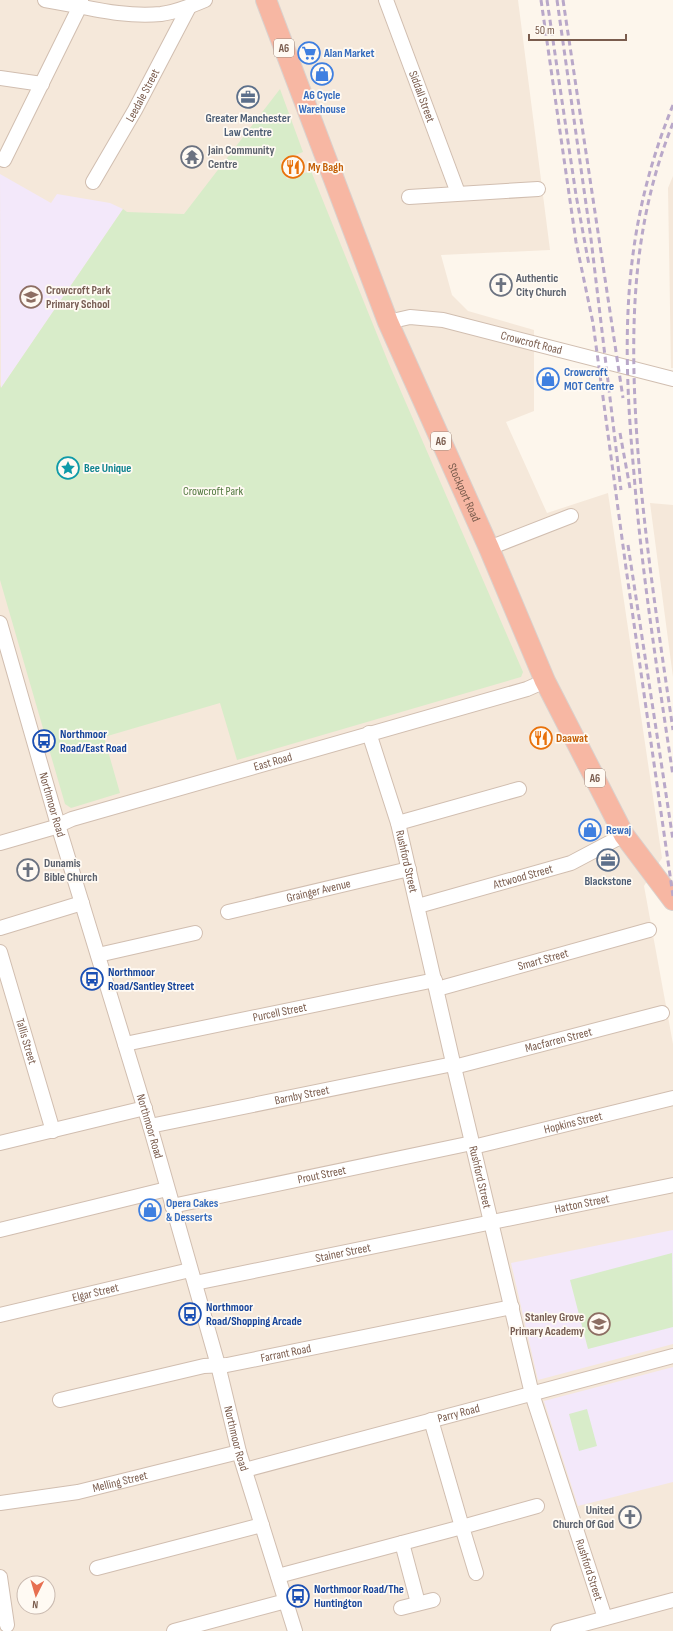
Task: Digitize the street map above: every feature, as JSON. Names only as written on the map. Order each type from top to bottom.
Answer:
[{"type":"highway","name":"Stockport Road","points":[[266,0],[388,322],[489,548],[545,681],[624,835],[673,900]]},
{"type":"street","points":[[45,0],[81,3],[118,13],[132,14],[161,14],[189,7],[205,0]]},
{"type":"street","name":"Siddall Street","points":[[386,0],[458,193]]},
{"type":"street","points":[[4,160],[81,3]]},
{"type":"street","name":"Leedale Street","points":[[93,182],[135,110],[189,7]]},
{"type":"street","points":[[0,78],[42,84]]},
{"type":"street","points":[[409,197],[538,189]]},
{"type":"street","name":"Crowcroft Road","points":[[388,322],[410,317],[443,320],[673,379]]},
{"type":"street","points":[[489,548],[571,516]]},
{"type":"street","name":"Northmoor Road","points":[[0,623],[58,825],[145,1108],[218,1365],[239,1452],[295,1631]]},
{"type":"street","name":"East Road","points":[[0,843],[52,828],[72,819],[527,689],[545,681]]},
{"type":"street","name":"Rushford Street","points":[[369,733],[398,823],[472,1145],[532,1394],[605,1618]]},
{"type":"street","points":[[398,823],[519,789]]},
{"type":"street","name":"Attwood Street","points":[[418,906],[571,863],[624,835]]},
{"type":"street","name":"Grainger Avenue","points":[[228,912],[409,869]]},
{"type":"street","points":[[0,928],[82,903]]},
{"type":"street","name":"Smart Street","points":[[436,985],[649,930]]},
{"type":"street","points":[[98,955],[195,933]]},
{"type":"street","name":"Tallis Street","points":[[0,952],[53,1131]]},
{"type":"street","name":"Purcell Street","points":[[125,1044],[436,985]]},
{"type":"street","name":"Macfarren Street","points":[[454,1066],[662,1013]]},
{"type":"street","name":"Barnby Street","points":[[150,1126],[454,1066]]},
{"type":"street","name":"Hopkins Street","points":[[472,1145],[673,1098]]},
{"type":"street","points":[[0,1143],[145,1108]]},
{"type":"street","name":"Prout Street","points":[[172,1206],[472,1145]]},
{"type":"street","name":"Hatton Street","points":[[492,1223],[673,1185]]},
{"type":"street","points":[[0,1230],[167,1189]]},
{"type":"street","name":"Stainer Street","points":[[192,1277],[492,1223]]},
{"type":"street","name":"Elgar Street","points":[[0,1315],[192,1277]]},
{"type":"street","name":"Farrant Road","points":[[60,1400],[204,1366],[227,1365],[512,1307]]},
{"type":"street","name":"Parry Road","points":[[245,1470],[673,1356]]},
{"type":"street","points":[[431,1420],[476,1573]]},
{"type":"street","name":"Melling Street","points":[[0,1503],[78,1492],[239,1452]]},
{"type":"street","points":[[278,1576],[537,1506]]},
{"type":"street","points":[[97,1568],[262,1525]]},
{"type":"street","points":[[402,1543],[418,1603]]},
{"type":"street","points":[[0,1576],[7,1625]]},
{"type":"street","points":[[401,1608],[433,1600]]},
{"type":"street","points":[[558,1631],[673,1600]]},
{"type":"street","points":[[174,1631],[286,1602]]},
{"type":"shaded area","points":[[0,0],[518,0],[550,250],[441,255],[452,295],[468,311],[534,330],[534,411],[506,422],[547,513],[608,493],[662,858],[644,886],[673,1044],[673,1631],[0,1631]]},
{"type":"shaded area","name":"Crowcroft Park Primary School","points":[[0,174],[51,203],[57,194],[110,203],[123,209],[1,388]]},
{"type":"shaded area","points":[[673,176],[673,368],[671,368],[668,188]]},
{"type":"shaded area","points":[[650,503],[673,505],[673,677]]},
{"type":"shaded area","name":"Stanley Grove Primary Academy","points":[[673,1230],[673,1344],[538,1380],[511,1263]]},
{"type":"shaded area","points":[[673,1367],[673,1482],[578,1506],[544,1401]]},
{"type":"green space","name":"Crowcroft Park","points":[[280,89],[303,152],[280,161],[287,179],[311,171],[389,364],[523,672],[521,677],[237,760],[220,703],[104,737],[120,793],[71,808],[65,804],[0,580],[0,385],[1,388],[123,209],[127,212],[184,214]]},
{"type":"green space","points":[[672,1253],[673,1327],[588,1349],[570,1280]]},
{"type":"green space","points":[[587,1409],[597,1446],[579,1451],[569,1414]]},
{"type":"railway","points":[[541,0],[576,242],[593,323],[673,896]]},
{"type":"railway","points":[[547,0],[576,195],[589,265]]},
{"type":"railway","points":[[557,0],[591,239],[621,490]]},
{"type":"railway","points":[[563,0],[623,398]]},
{"type":"railway","points":[[673,105],[656,152],[643,198],[635,242],[627,332],[630,425],[637,512],[651,625],[673,776]]},
{"type":"railway","points":[[673,123],[659,162],[641,240],[634,319],[635,398],[640,476],[652,585],[673,730]]},
{"type":"railway","points":[[620,433],[630,488]]},
{"type":"railway","points":[[628,545],[673,840]]},
{"type":"place","name":"Alan Market","points":[[309,53]]},
{"type":"place","name":"A6 Cycle Warehouse","points":[[322,74]]},
{"type":"place","name":"Greater Manchester Law Centre","points":[[248,97]]},
{"type":"place","name":"Jain Community Centre","points":[[192,157]]},
{"type":"place","name":"My Bagh","points":[[293,167]]},
{"type":"place","name":"Authentic City Church","points":[[501,285]]},
{"type":"place","name":"Crowcroft Park Primary School","points":[[31,297]]},
{"type":"place","name":"Crowcroft MOT Centre","points":[[548,379]]},
{"type":"place","name":"Bee Unique","points":[[68,468]]},
{"type":"place","name":"Daawat","points":[[541,738]]},
{"type":"place","name":"Northmoor Road/East Road","points":[[44,741]]},
{"type":"place","name":"Rewaj","points":[[590,830]]},
{"type":"place","name":"Blackstone","points":[[608,860]]},
{"type":"place","name":"Dunamis Bible Church","points":[[28,870]]},
{"type":"place","name":"Northmoor Road/Santley Street","points":[[92,979]]},
{"type":"place","name":"Opera Cakes & Desserts","points":[[150,1210]]},
{"type":"place","name":"Northmoor Road/Shopping Arcade","points":[[190,1314]]},
{"type":"place","name":"Stanley Grove Primary Academy","points":[[599,1324]]},
{"type":"place","name":"United Church Of God","points":[[630,1517]]},
{"type":"place","name":"Northmoor Road/The Huntington","points":[[298,1596]]}]
